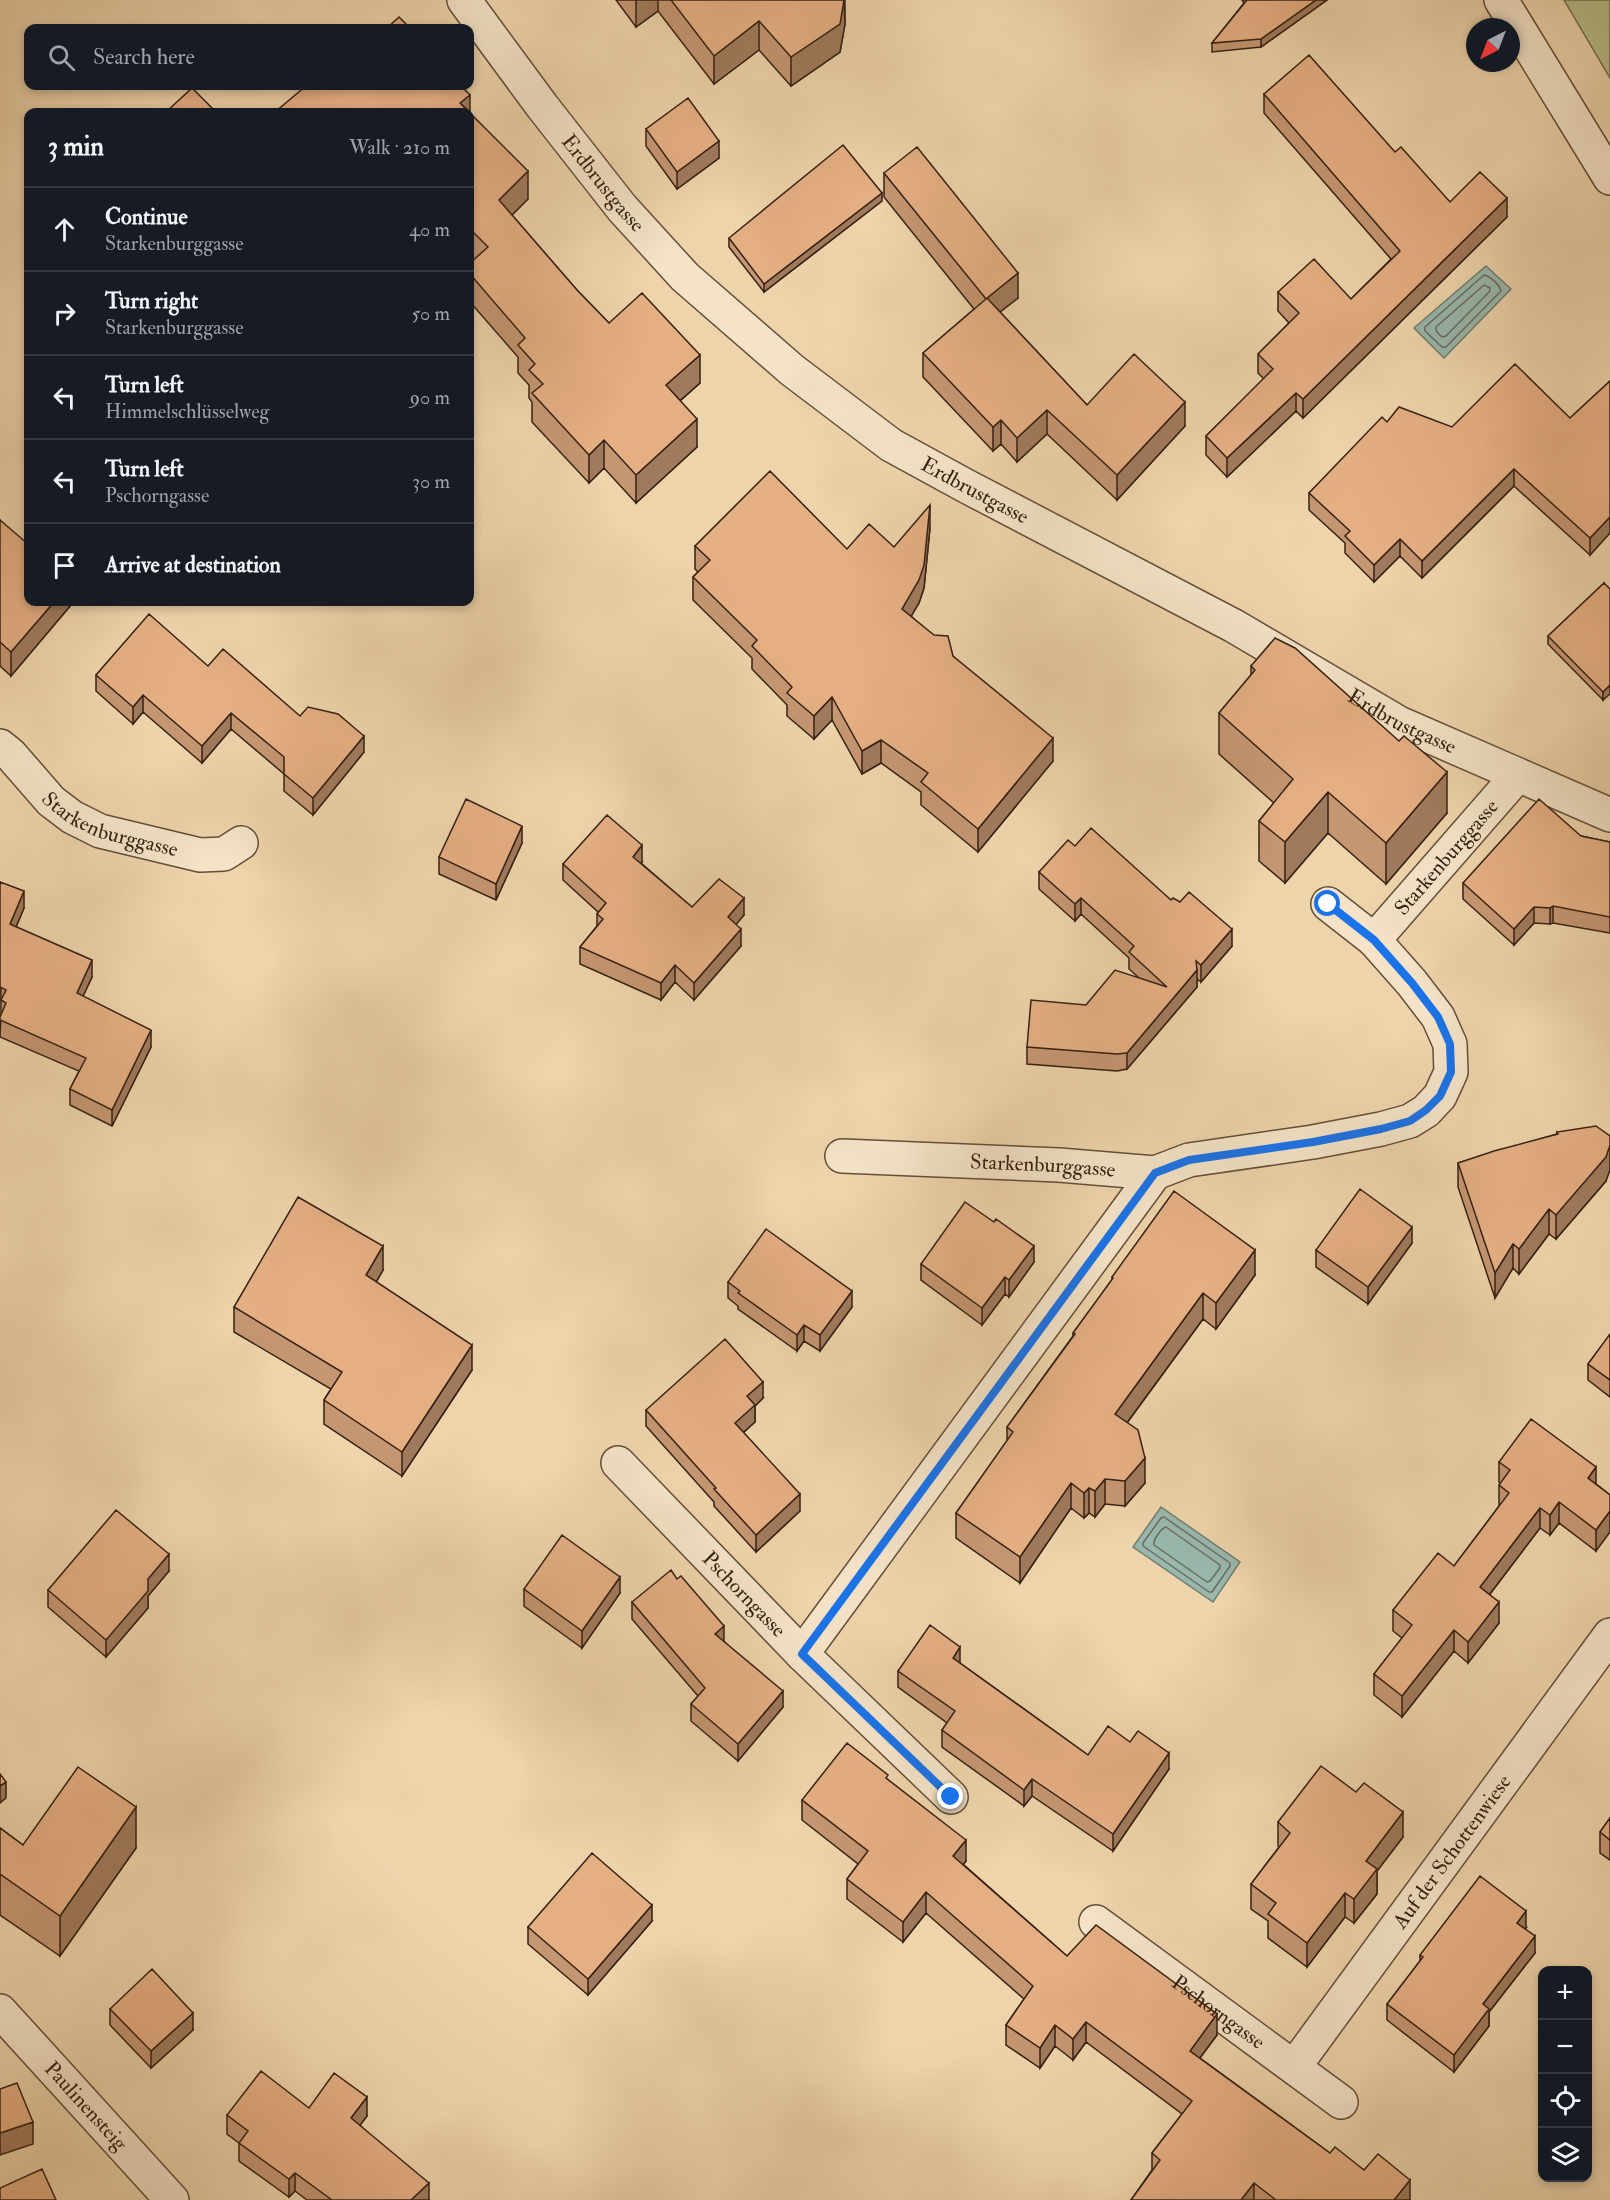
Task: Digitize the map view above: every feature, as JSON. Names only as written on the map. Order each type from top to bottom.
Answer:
[{"type":"street","name":"Erdbrustgasse","points":[[464,0],[542,106],[622,208],[685,277],[792,370],[891,445],[1234,626],[1399,723],[1610,815]]},
{"type":"street","points":[[1501,0],[1610,178]]},
{"type":"street","name":"Starkenburggasse","points":[[0,746],[11,754],[51,801],[72,817],[100,831],[200,855],[224,854],[241,843]]},
{"type":"street","name":"Starkenburggasse","points":[[1374,940],[1517,776]]},
{"type":"street","name":"Starkenburggasse","points":[[842,1156],[1059,1165],[1155,1173],[1189,1160],[1313,1142],[1410,1121],[1440,1096],[1451,1072],[1450,1044],[1438,1017],[1412,983],[1374,940],[1328,904]]},
{"type":"street","points":[[802,1654],[1155,1173]]},
{"type":"street","name":"Pschorngasse","points":[[618,1463],[802,1654],[951,1797]]},
{"type":"street","name":"Auf der Schottenwiese","points":[[1294,2067],[1610,1635]]},
{"type":"street","name":"Pschorngasse","points":[[1095,1922],[1341,2102]]},
{"type":"street","name":"Paulinensteig","points":[[0,2011],[172,2200]]},
{"type":"green space","points":[[1564,0],[1610,0],[1610,78]]},
{"type":"water","points":[[1486,266],[1511,289],[1444,358],[1414,328]]},
{"type":"water","points":[[1161,1507],[1240,1562],[1213,1602],[1133,1547]]},
{"type":"building","points":[[671,0],[844,0],[840,24],[791,57],[759,21],[714,56]]},
{"type":"building","points":[[1247,0],[1316,0],[1261,39],[1212,43]]},
{"type":"building","points":[[399,17],[406,24],[391,24]]},
{"type":"building","points":[[1309,55],[1395,152],[1401,147],[1450,202],[1480,172],[1507,198],[1303,399],[1296,393],[1227,458],[1206,436],[1273,369],[1258,354],[1299,313],[1278,292],[1314,259],[1351,299],[1400,251],[1264,94]]},
{"type":"building","points":[[190,90],[194,90],[212,108],[170,108]]},
{"type":"building","points":[[301,90],[465,90],[470,95],[460,103],[465,108],[280,108]]},
{"type":"building","points":[[688,98],[719,141],[677,172],[646,129]]},
{"type":"building","points":[[474,117],[528,171],[499,200],[577,290],[609,323],[642,293],[700,355],[666,385],[697,419],[636,475],[604,440],[589,455],[532,393],[543,384],[529,370],[535,364],[518,345],[525,338],[474,279],[474,259],[488,247],[474,233]]},
{"type":"building","points":[[843,145],[882,193],[764,284],[729,238]]},
{"type":"building","points":[[917,147],[1018,273],[987,298],[1087,405],[1134,354],[1185,402],[1117,475],[1047,410],[1017,438],[1001,420],[993,427],[923,353],[986,299],[884,173]]},
{"type":"building","points":[[1515,364],[1570,418],[1610,381],[1610,517],[1590,538],[1514,469],[1422,561],[1400,539],[1374,565],[1345,536],[1350,531],[1309,493],[1382,417],[1387,422],[1399,407],[1452,427]]},
{"type":"building","points":[[770,471],[847,549],[869,524],[894,547],[930,505],[924,565],[919,580],[902,609],[934,635],[948,636],[953,656],[1053,738],[978,829],[921,782],[928,773],[881,740],[862,751],[832,697],[814,716],[787,693],[792,687],[752,646],[757,640],[693,577],[710,560],[695,546]]},
{"type":"building","points":[[0,520],[24,541],[24,606],[51,606],[11,652],[0,642]]},
{"type":"building","points":[[1604,583],[1610,589],[1610,685],[1603,692],[1548,636]]},
{"type":"building","points":[[149,614],[208,666],[223,649],[300,716],[308,707],[338,714],[364,736],[313,798],[284,774],[284,757],[231,713],[202,746],[143,695],[133,707],[96,675]]},
{"type":"building","points":[[1275,638],[1295,648],[1399,741],[1404,736],[1447,772],[1386,843],[1328,792],[1285,842],[1259,821],[1293,779],[1219,713],[1255,670],[1251,666]]},
{"type":"building","points":[[466,799],[522,826],[496,884],[439,857]]},
{"type":"building","points":[[1539,799],[1581,836],[1610,842],[1610,917],[1553,906],[1550,908],[1534,907],[1514,929],[1463,883]]},
{"type":"building","points":[[607,815],[642,845],[633,857],[692,907],[719,879],[744,898],[728,917],[741,929],[694,983],[675,965],[661,983],[580,947],[603,919],[597,914],[606,903],[563,864]]},
{"type":"building","points":[[1091,828],[1171,900],[1173,898],[1180,902],[1189,892],[1232,929],[1201,965],[1196,961],[1197,970],[1127,1053],[1027,1047],[1031,1000],[1086,1005],[1115,970],[1167,987],[1129,952],[1134,946],[1081,898],[1075,904],[1039,872],[1068,840],[1075,846]]},
{"type":"building","points":[[0,882],[24,891],[10,924],[92,960],[77,993],[151,1030],[112,1110],[70,1089],[86,1058],[0,1020],[6,1003],[1,1000],[6,990],[0,987]]},
{"type":"building","points":[[1596,1126],[1610,1136],[1606,1157],[1556,1215],[1549,1209],[1519,1249],[1513,1244],[1495,1273],[1458,1163],[1558,1134],[1557,1132]]},
{"type":"building","points":[[1360,1189],[1412,1227],[1368,1287],[1316,1250]]},
{"type":"building","points":[[1174,1191],[1255,1250],[1216,1303],[1203,1293],[1115,1414],[1138,1430],[1145,1458],[1125,1481],[1105,1479],[1095,1491],[1089,1488],[1084,1493],[1071,1483],[1020,1557],[956,1513],[1013,1432],[1007,1427]]},
{"type":"building","points":[[298,1197],[383,1246],[366,1275],[472,1345],[402,1452],[324,1400],[342,1372],[234,1307]]},
{"type":"building","points":[[965,1202],[994,1222],[996,1219],[1034,1246],[1009,1280],[1005,1277],[982,1308],[921,1264]]},
{"type":"building","points":[[766,1229],[852,1291],[820,1335],[804,1325],[797,1335],[738,1293],[740,1291],[728,1282]]},
{"type":"building","points":[[1610,1334],[1610,1380],[1588,1364]]},
{"type":"building","points":[[725,1339],[763,1382],[747,1396],[755,1405],[735,1423],[800,1494],[756,1535],[646,1410]]},
{"type":"building","points":[[1531,1419],[1596,1467],[1588,1478],[1610,1495],[1610,1511],[1596,1530],[1559,1502],[1550,1515],[1540,1508],[1480,1587],[1499,1602],[1468,1642],[1454,1630],[1402,1696],[1374,1674],[1412,1625],[1393,1610],[1438,1553],[1454,1566],[1509,1493],[1499,1485],[1510,1470],[1499,1462]]},
{"type":"building","points":[[116,1510],[169,1554],[148,1579],[148,1591],[106,1640],[48,1590]]},
{"type":"building","points":[[562,1535],[620,1577],[582,1631],[524,1589]]},
{"type":"building","points":[[671,1570],[677,1579],[681,1576],[724,1626],[715,1634],[783,1691],[738,1744],[691,1704],[705,1688],[632,1602]]},
{"type":"building","points":[[930,1625],[960,1647],[953,1658],[1088,1755],[1108,1726],[1130,1742],[1138,1731],[1169,1753],[1113,1834],[1032,1779],[1024,1790],[942,1730],[955,1711],[898,1671]]},
{"type":"building","points":[[847,1743],[888,1775],[886,1778],[966,1840],[953,1856],[1067,1956],[1096,1925],[1217,2014],[1190,2051],[1330,2153],[1335,2147],[1364,2170],[1378,2154],[1410,2180],[1394,2200],[1276,2200],[1254,2183],[1241,2200],[1131,2200],[1160,2160],[1152,2153],[1192,2101],[1086,2022],[1073,2039],[1055,2025],[1040,2048],[1006,2025],[1033,1986],[926,1892],[903,1922],[847,1879],[868,1851],[802,1800]]},
{"type":"building","points":[[1321,1766],[1356,1792],[1364,1783],[1403,1812],[1366,1861],[1377,1869],[1354,1899],[1345,1893],[1307,1943],[1268,1914],[1276,1903],[1251,1884],[1290,1833],[1278,1822]]},
{"type":"building","points":[[78,1767],[136,1807],[60,1916],[0,1874],[0,1828],[23,1845]]},
{"type":"building","points":[[0,1774],[6,1782],[0,1786]]},
{"type":"building","points":[[1610,1818],[1610,1840],[1600,1832]]},
{"type":"building","points":[[592,1853],[652,1905],[588,1979],[528,1927]]},
{"type":"building","points":[[1480,1876],[1526,1911],[1517,1923],[1535,1936],[1483,2004],[1489,2009],[1454,2055],[1387,2004],[1423,1957],[1420,1955]]},
{"type":"building","points":[[152,1969],[193,2013],[151,2051],[110,2009]]},
{"type":"building","points":[[261,2071],[309,2108],[334,2073],[367,2097],[351,2118],[429,2183],[411,2200],[332,2200],[295,2173],[289,2179],[239,2143],[248,2131],[227,2115]]},
{"type":"building","points":[[17,2083],[33,2122],[0,2133],[0,2089]]},
{"type":"building","points":[[42,2169],[56,2200],[0,2200],[0,2188]]},
{"type":"route","points":[[951,1797],[802,1654],[1155,1173],[1189,1160],[1313,1142],[1381,1129],[1410,1121],[1440,1096],[1451,1072],[1450,1044],[1438,1017],[1374,940],[1328,904]]}]
